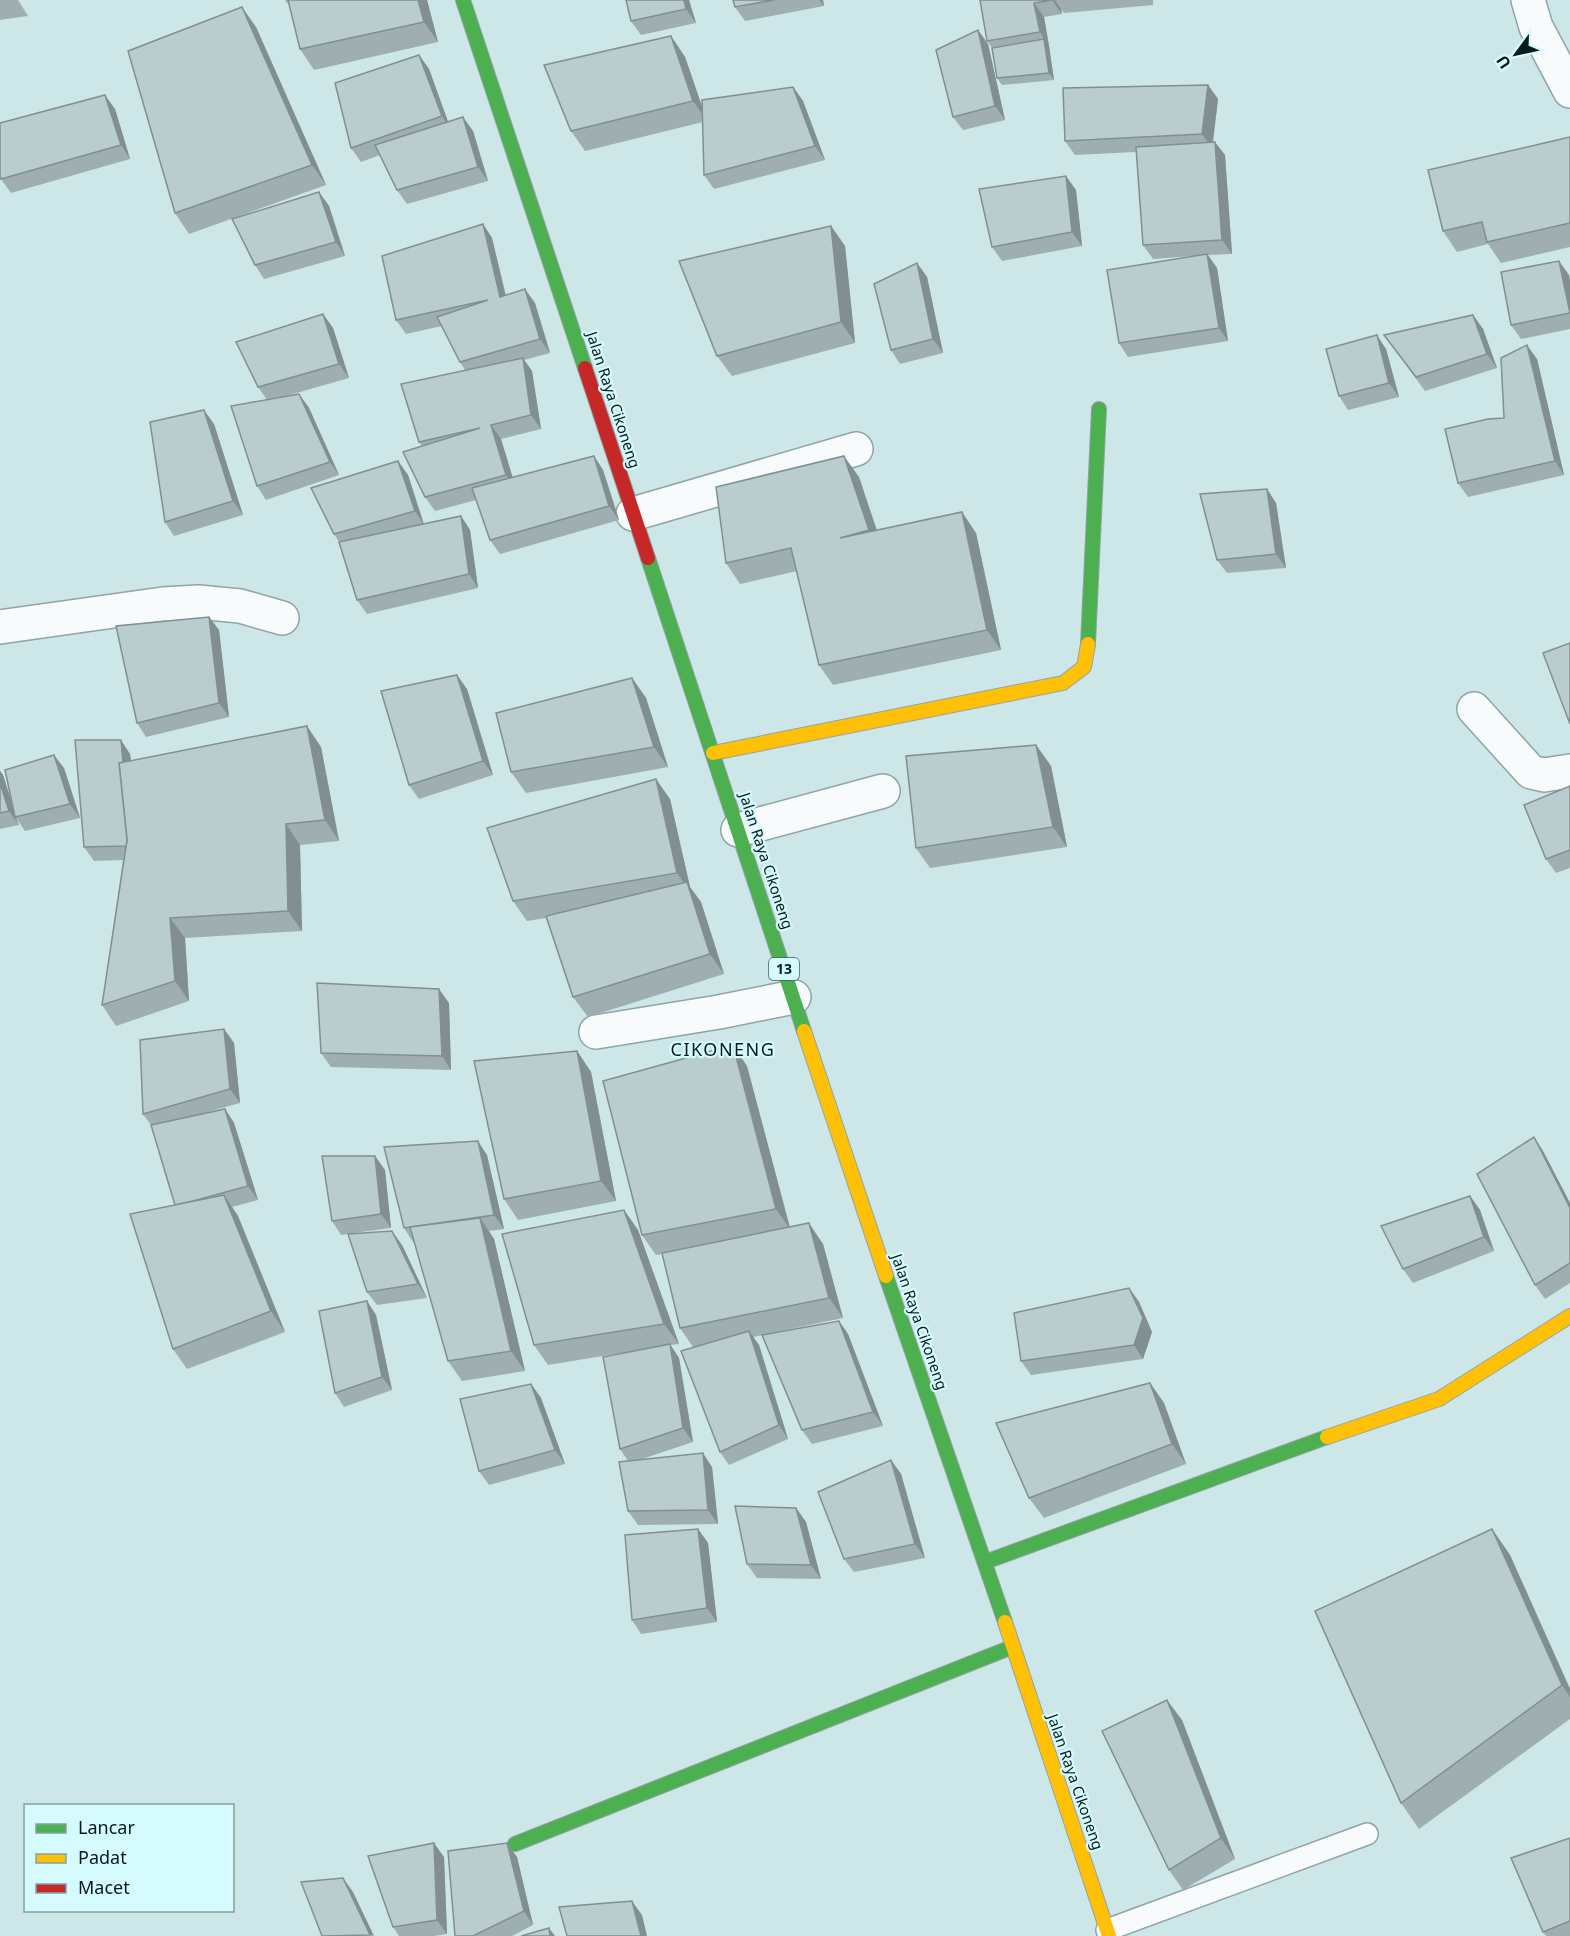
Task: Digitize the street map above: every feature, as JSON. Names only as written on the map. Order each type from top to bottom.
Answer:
[{"type":"main road","name":"Jalan Raya Cikoneng","points":[[463,0],[868,1224],[985,1562],[1108,1933]]},
{"type":"main road","points":[[713,753],[1064,683],[1080,673],[1086,664],[1089,629],[1099,409]]},
{"type":"main road","points":[[985,1562],[1372,1420],[1439,1399],[1570,1316]]},
{"type":"main road","points":[[515,1844],[1012,1647]]},
{"type":"street","points":[[1528,0],[1536,27],[1570,91]]},
{"type":"street","points":[[633,514],[856,449]]},
{"type":"street","points":[[0,627],[163,604],[198,602],[240,606],[282,618]]},
{"type":"street","points":[[1474,709],[1531,772],[1544,774],[1570,771]]},
{"type":"street","points":[[738,831],[883,791]]},
{"type":"street","points":[[596,1032],[794,998]]},
{"type":"lane","points":[[1108,1933],[1366,1834]]},
{"type":"building","points":[[288,0],[418,0],[424,22],[300,49]]},
{"type":"building","points":[[626,0],[684,0],[686,9],[631,21]]},
{"type":"building","points":[[733,0],[774,0],[735,7]]},
{"type":"building","points":[[980,0],[1052,0],[1034,3],[1040,32],[987,41]]},
{"type":"building","points":[[242,7],[312,165],[175,213],[128,51]]},
{"type":"building","points":[[978,30],[995,106],[953,117],[936,50]]},
{"type":"building","points":[[671,36],[693,101],[571,131],[544,65]]},
{"type":"building","points":[[1044,39],[1049,73],[997,78],[992,48]]},
{"type":"building","points":[[419,55],[442,116],[351,148],[335,83]]},
{"type":"building","points":[[1208,85],[1202,134],[1065,141],[1063,88]]},
{"type":"building","points":[[793,87],[815,146],[704,175],[702,100]]},
{"type":"building","points":[[105,95],[121,145],[1,179],[0,123]]},
{"type":"building","points":[[463,117],[478,167],[397,190],[375,145]]},
{"type":"building","points":[[1570,137],[1570,223],[1487,242],[1482,222],[1443,231],[1428,170]]},
{"type":"building","points":[[1215,142],[1222,240],[1143,245],[1136,147]]},
{"type":"building","points":[[1066,176],[1072,232],[992,247],[979,189]]},
{"type":"building","points":[[319,192],[336,242],[255,265],[232,219]]},
{"type":"building","points":[[483,224],[500,297],[525,289],[540,339],[460,362],[437,317],[488,300],[396,320],[382,256]]},
{"type":"building","points":[[831,226],[841,322],[717,356],[679,261]]},
{"type":"building","points":[[1207,254],[1219,328],[1119,343],[1107,270]]},
{"type":"building","points":[[1559,261],[1570,313],[1511,325],[1501,272]]},
{"type":"building","points":[[917,263],[933,339],[891,350],[874,284]]},
{"type":"building","points":[[323,314],[339,364],[258,387],[236,342]]},
{"type":"building","points":[[1473,315],[1487,354],[1416,377],[1384,335]]},
{"type":"building","points":[[1377,335],[1389,383],[1339,396],[1326,349]]},
{"type":"building","points":[[1527,345],[1555,461],[1458,483],[1445,429],[1488,419],[1504,418],[1501,358]]},
{"type":"building","points":[[523,358],[531,415],[491,425],[506,475],[425,497],[403,452],[480,428],[419,442],[401,384]]},
{"type":"building","points":[[299,394],[330,462],[257,486],[231,406]]},
{"type":"building","points":[[204,410],[233,501],[165,522],[150,422]]},
{"type":"building","points":[[594,456],[609,506],[490,540],[472,488]]},
{"type":"building","points":[[844,456],[869,530],[840,538],[962,512],[987,630],[819,665],[791,548],[726,563],[716,487]]},
{"type":"building","points":[[398,461],[415,511],[334,534],[311,488]]},
{"type":"building","points":[[1267,489],[1276,554],[1217,560],[1200,494]]},
{"type":"building","points":[[461,516],[469,574],[357,600],[339,542]]},
{"type":"building","points":[[209,617],[219,703],[137,723],[116,626]]},
{"type":"building","points":[[1570,643],[1570,724],[1543,653]]},
{"type":"building","points":[[457,675],[483,761],[409,785],[381,691]]},
{"type":"building","points":[[632,678],[654,747],[511,772],[496,713]]},
{"type":"building","points":[[307,726],[325,820],[286,824],[288,911],[170,918],[175,981],[102,1005],[127,840],[119,763]]},
{"type":"building","points":[[75,740],[121,740],[123,762],[119,763],[126,846],[84,847]]},
{"type":"building","points":[[1036,745],[1053,827],[916,848],[906,756]]},
{"type":"building","points":[[54,755],[70,804],[15,817],[5,770]]},
{"type":"building","points":[[656,779],[677,873],[513,901],[487,828]]},
{"type":"building","points":[[0,783],[9,811],[0,813]]},
{"type":"building","points":[[1570,786],[1570,850],[1546,859],[1524,805]]},
{"type":"building","points":[[687,882],[710,954],[573,997],[546,916]]},
{"type":"building","points":[[317,983],[439,989],[442,1056],[321,1053]]},
{"type":"building","points":[[224,1029],[230,1089],[143,1114],[140,1040]]},
{"type":"building","points":[[733,1045],[776,1209],[642,1235],[603,1081]]},
{"type":"building","points":[[577,1051],[601,1181],[504,1199],[474,1061]]},
{"type":"building","points":[[225,1109],[248,1186],[175,1205],[151,1125]]},
{"type":"building","points":[[1534,1137],[1570,1208],[1570,1263],[1535,1285],[1477,1174]]},
{"type":"building","points":[[478,1141],[494,1215],[404,1228],[384,1147]]},
{"type":"building","points":[[322,1156],[375,1156],[381,1214],[332,1221]]},
{"type":"building","points":[[224,1195],[271,1311],[173,1349],[130,1214]]},
{"type":"building","points":[[1470,1196],[1484,1237],[1403,1269],[1381,1226]]},
{"type":"building","points":[[624,1210],[664,1324],[534,1345],[502,1234]]},
{"type":"building","points":[[480,1218],[511,1351],[448,1361],[410,1227]]},
{"type":"building","points":[[809,1223],[829,1298],[680,1328],[662,1253]]},
{"type":"building","points":[[392,1231],[418,1284],[367,1292],[348,1234]]},
{"type":"building","points":[[1129,1288],[1143,1318],[1134,1345],[1021,1361],[1014,1313]]},
{"type":"building","points":[[367,1301],[382,1377],[335,1393],[319,1311]]},
{"type":"building","points":[[839,1321],[873,1412],[802,1430],[762,1335]]},
{"type":"building","points":[[749,1331],[779,1425],[720,1452],[681,1351]]},
{"type":"building","points":[[670,1344],[683,1428],[620,1449],[603,1357]]},
{"type":"building","points":[[1150,1383],[1172,1444],[1029,1498],[996,1423]]},
{"type":"building","points":[[531,1384],[555,1450],[479,1471],[460,1399]]},
{"type":"building","points":[[703,1453],[708,1510],[628,1511],[619,1462]]},
{"type":"building","points":[[891,1460],[915,1544],[844,1559],[818,1492]]},
{"type":"building","points":[[735,1506],[796,1508],[811,1565],[747,1564]]},
{"type":"building","points":[[698,1529],[707,1608],[632,1620],[625,1535]]},
{"type":"building","points":[[1492,1529],[1562,1685],[1401,1803],[1315,1611]]},
{"type":"building","points":[[1167,1700],[1221,1838],[1169,1870],[1102,1731]]},
{"type":"building","points":[[1570,1838],[1570,1921],[1543,1932],[1511,1858]]},
{"type":"building","points":[[434,1843],[437,1920],[393,1927],[368,1856]]},
{"type":"building","points":[[507,1843],[524,1911],[473,1936],[455,1936],[448,1851]]},
{"type":"building","points":[[343,1878],[370,1935],[322,1936],[301,1882]]},
{"type":"building","points":[[632,1901],[641,1936],[567,1936],[559,1907]]},
{"type":"building","points":[[549,1928],[550,1936],[521,1936]]},
{"type":"traffic: fast","points":[[463,0],[585,368]]},
{"type":"traffic: fast","points":[[1088,644],[1099,409]]},
{"type":"traffic: fast","points":[[648,558],[804,1031]]},
{"type":"traffic: fast","points":[[886,1276],[1005,1622]]},
{"type":"traffic: fast","points":[[985,1562],[1327,1437]]},
{"type":"traffic: fast","points":[[515,1844],[1012,1647]]},
{"type":"traffic: slow","points":[[713,753],[1063,683],[1084,667],[1088,644]]},
{"type":"traffic: slow","points":[[804,1031],[886,1276]]},
{"type":"traffic: slow","points":[[1327,1437],[1439,1399],[1570,1316]]},
{"type":"traffic: slow","points":[[1005,1622],[1109,1936]]},
{"type":"traffic: jam","points":[[585,368],[648,558]]},
{"type":"district","name":"CIKONENG","points":[[723,1050]]}]
